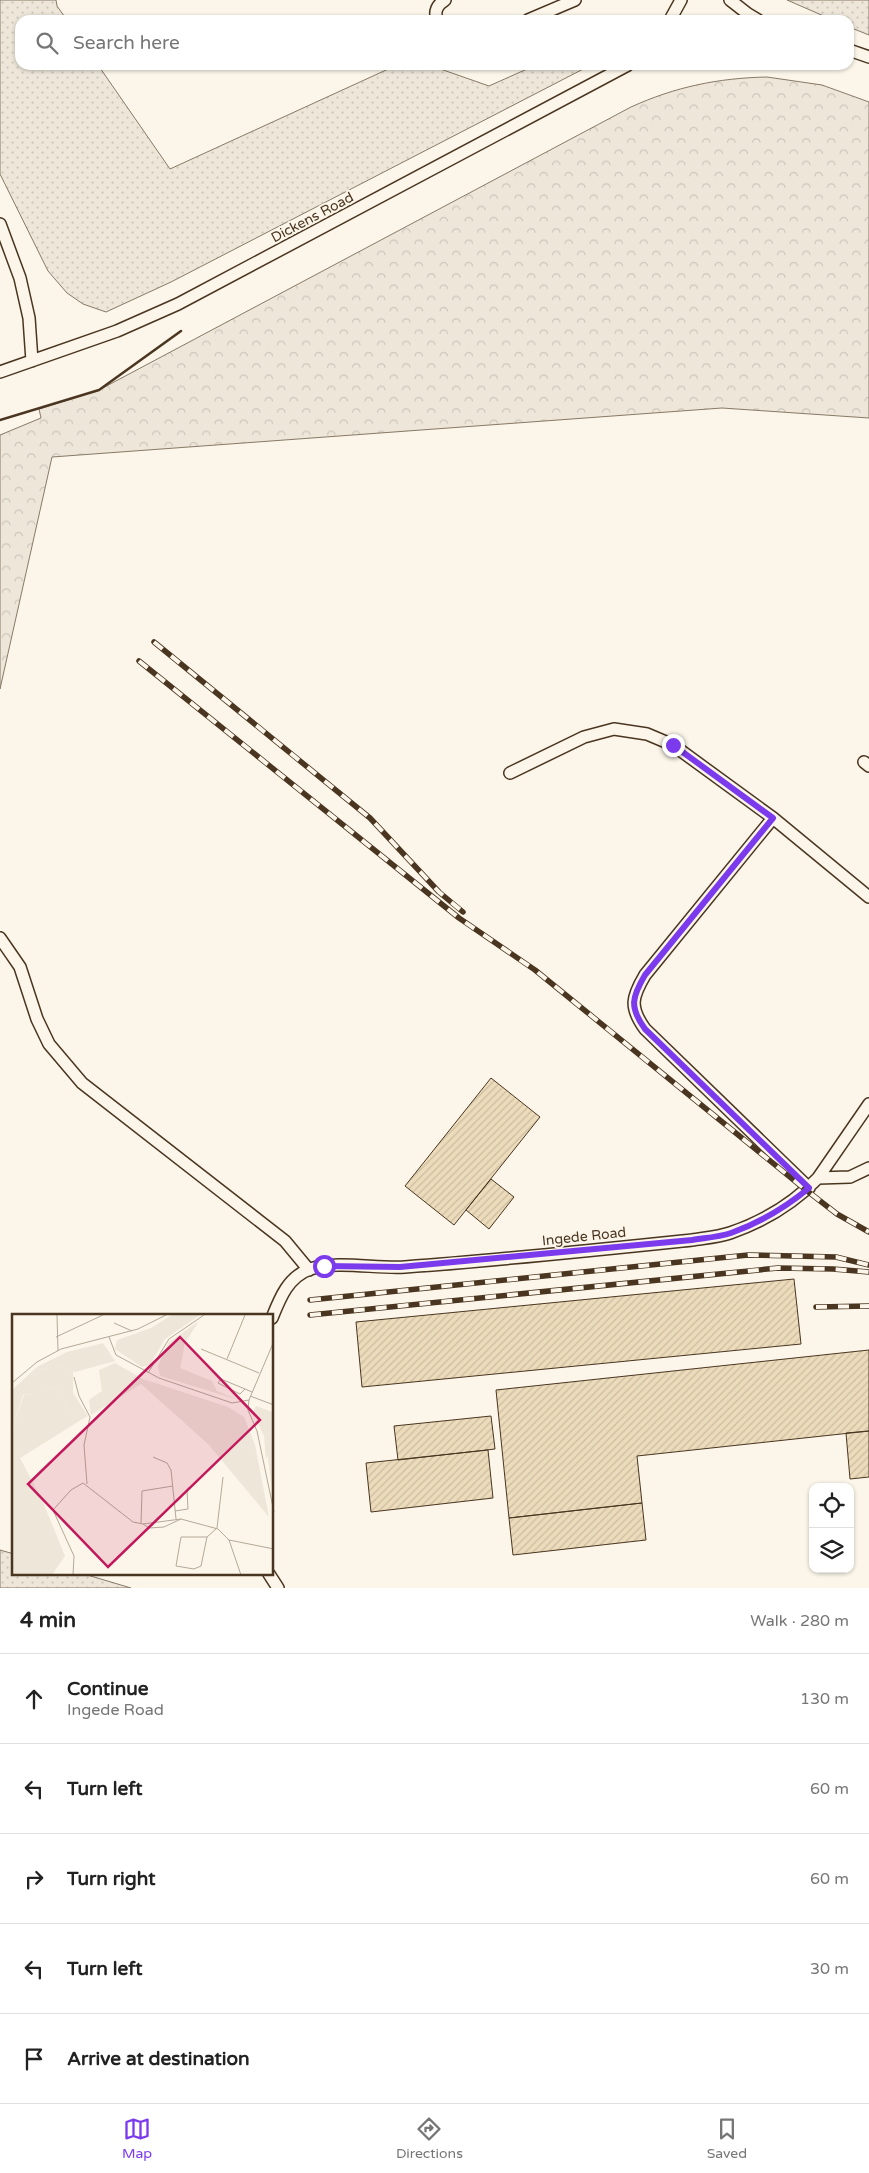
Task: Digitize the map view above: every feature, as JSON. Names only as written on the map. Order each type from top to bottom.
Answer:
[{"type":"lane","points":[[435,15],[436,9],[445,0]]},
{"type":"lane","points":[[540,15],[575,0]]},
{"type":"lane","points":[[673,15],[681,0]]},
{"type":"lane","points":[[730,0],[750,15]]},
{"type":"lane","points":[[854,52],[869,57]]},
{"type":"lane","name":"Dickens Road","points":[[0,372],[117,331],[178,304],[619,70]]},
{"type":"lane","points":[[0,224],[20,278],[29,318],[32,361]]},
{"type":"lane","points":[[510,774],[584,737],[614,730],[647,734],[673,745],[773,818],[869,897]]},
{"type":"lane","points":[[773,818],[645,975],[637,989],[634,1009],[645,1029],[809,1188]]},
{"type":"lane","points":[[0,938],[20,967],[37,1019],[49,1044],[82,1083],[285,1241],[309,1270]]},
{"type":"lane","name":"Ingede Road","points":[[274,1314],[286,1286],[309,1270],[324,1266],[400,1267],[456,1263],[692,1240],[729,1233],[782,1208],[809,1188],[818,1178],[869,1104]]},
{"type":"lane","points":[[818,1178],[850,1177],[869,1168]]},
{"type":"lane","points":[[270,1576],[278,1588]]},
{"type":"green space","points":[[0,0],[56,0],[57,6],[63,15],[15,15],[15,70],[101,70],[170,169],[386,70],[443,70],[489,86],[525,70],[581,70],[171,282],[106,312],[83,304],[67,293],[48,271],[0,174]]},
{"type":"green space","points":[[787,0],[869,0],[869,35],[854,29],[854,15],[822,15]]},
{"type":"green space","points":[[767,77],[822,85],[869,102],[869,418],[722,408],[52,457],[0,689],[0,435],[41,418],[39,409],[99,390],[631,107],[664,94],[697,85],[731,79]]},
{"type":"green space","points":[[0,1550],[12,1553],[12,1576],[91,1576],[131,1588],[0,1588]]},
{"type":"building","points":[[491,1078],[540,1117],[454,1225],[405,1186]]},
{"type":"building","points":[[491,1179],[514,1197],[489,1229],[466,1210]]},
{"type":"building","points":[[794,1279],[801,1344],[362,1387],[356,1322]]},
{"type":"building","points":[[869,1350],[869,1431],[637,1456],[642,1503],[509,1518],[496,1390]]},
{"type":"building","points":[[491,1416],[495,1449],[398,1460],[394,1426]]},
{"type":"building","points":[[869,1431],[869,1477],[850,1479],[846,1433]]},
{"type":"building","points":[[488,1450],[493,1498],[371,1512],[366,1463]]},
{"type":"building","points":[[642,1503],[646,1540],[513,1555],[509,1518]]},
{"type":"railway","points":[[154,642],[370,818],[439,892],[463,912]]},
{"type":"railway","points":[[139,661],[459,918],[535,970],[806,1190],[837,1214],[869,1232]]},
{"type":"railway","points":[[310,1300],[748,1255],[836,1257],[869,1265]]},
{"type":"railway","points":[[310,1315],[778,1268],[869,1272]]},
{"type":"railway","points":[[816,1307],[869,1306]]},
{"type":"wall","points":[[0,420],[99,390],[181,331]]},
{"type":"route","points":[[324,1266],[400,1267],[466,1263],[692,1240],[729,1233],[755,1222],[782,1208],[809,1188],[645,1029],[634,1009],[637,989],[645,975],[773,818],[673,745]]}]
